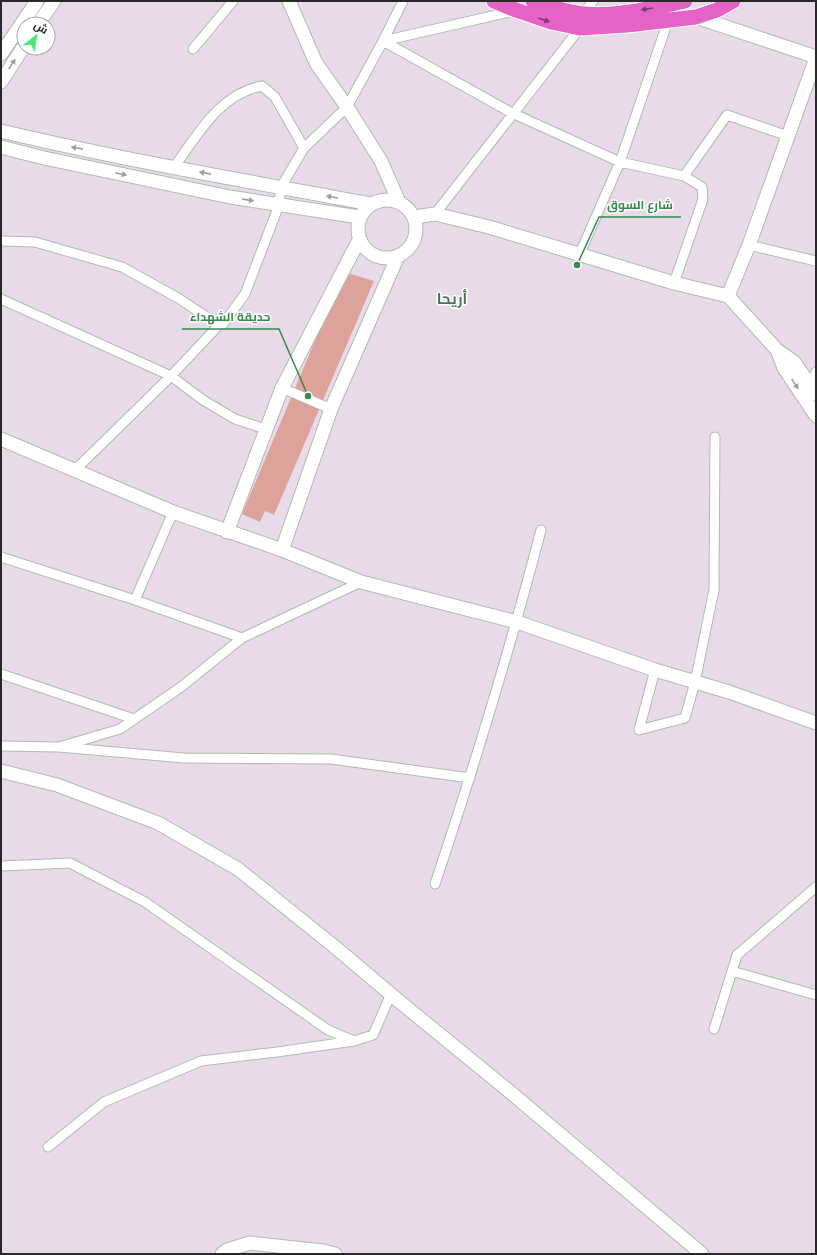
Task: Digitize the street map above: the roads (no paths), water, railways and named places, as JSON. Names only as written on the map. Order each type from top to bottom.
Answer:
[{"type":"main road","points":[[1,54],[37,1]]},
{"type":"main road","points":[[44,16],[54,1]]},
{"type":"main road","points":[[289,1],[316,63],[347,107],[381,161],[399,202]]},
{"type":"main road","points":[[494,1],[551,22],[668,21],[696,17],[717,10],[733,1]]},
{"type":"main road","points":[[533,1],[582,21],[599,15],[649,9],[685,1]]},
{"type":"main road","points":[[696,17],[816,58],[749,245],[728,296]]},
{"type":"main road","points":[[1,82],[18,56]]},
{"type":"main road","points":[[1,131],[174,167],[371,204]]},
{"type":"main road","points":[[1,147],[44,158],[230,197],[360,217]]},
{"type":"main road","points":[[383,199],[392,199],[399,202],[409,209],[414,217],[417,227],[414,240],[406,252],[398,256],[389,258],[371,254],[364,248],[359,240],[357,231],[360,217],[371,204],[383,199]]},
{"type":"main road","points":[[414,217],[435,214],[489,227],[580,253],[674,283],[728,296],[777,350],[794,362],[813,390]]},
{"type":"main road","points":[[228,532],[265,429],[282,388],[359,240]]},
{"type":"main road","points":[[282,550],[331,408],[398,256]]},
{"type":"main road","points":[[777,350],[784,368],[816,416]]},
{"type":"main road","points":[[1,439],[174,512],[282,550],[361,582],[517,622],[656,670],[729,692],[816,723]]},
{"type":"main road","points":[[1,771],[57,784],[158,823],[238,869],[509,1091],[702,1254]]},
{"type":"main road","points":[[222,1254],[227,1250],[250,1243],[323,1251],[335,1254]]},
{"type":"street","points":[[193,49],[233,1]]},
{"type":"street","points":[[74,471],[171,376],[219,325],[223,324],[245,294],[280,205],[281,187],[304,148],[347,107],[403,1]]},
{"type":"street","points":[[435,214],[582,21],[593,1]]},
{"type":"street","points":[[383,41],[516,10]]},
{"type":"street","points":[[580,253],[620,162],[668,21]]},
{"type":"street","points":[[383,41],[512,113],[620,162],[684,176],[702,187],[703,199],[674,283]]},
{"type":"street","points":[[174,167],[216,111],[244,91],[250,88],[262,86],[275,97],[304,148]]},
{"type":"street","points":[[684,176],[727,115],[788,136]]},
{"type":"street","points":[[1,241],[35,242],[122,267],[178,298],[219,325]]},
{"type":"street","points":[[749,245],[816,262]]},
{"type":"street","points":[[1,299],[171,376],[203,400],[235,419],[265,429]]},
{"type":"street","points":[[813,390],[816,372]]},
{"type":"street","points":[[282,388],[331,408]]},
{"type":"street","points":[[656,670],[639,730],[685,718],[695,682],[714,590],[715,437]]},
{"type":"street","points":[[135,600],[174,512]]},
{"type":"street","points":[[435,884],[470,778],[517,622],[541,530]]},
{"type":"street","points":[[1,557],[135,600],[242,638]]},
{"type":"street","points":[[59,747],[120,729],[181,687],[242,638],[361,582]]},
{"type":"street","points":[[1,674],[134,720]]},
{"type":"street","points":[[1,746],[59,747],[184,758],[331,759],[470,778]]},
{"type":"street","points":[[1,866],[70,863],[145,902],[328,1030],[354,1041]]},
{"type":"street","points":[[714,1029],[738,955],[816,887]]},
{"type":"street","points":[[732,971],[816,995]]},
{"type":"street","points":[[48,1147],[104,1102],[202,1062],[354,1041],[373,1035],[391,994]]},
{"type":"place","name":"شارع السوق","points":[[577,265]]},
{"type":"place","name":"حديقة الشهداء","points":[[308,396]]},
{"type":"district","name":"أريحا","points":[[452,299]]}]
